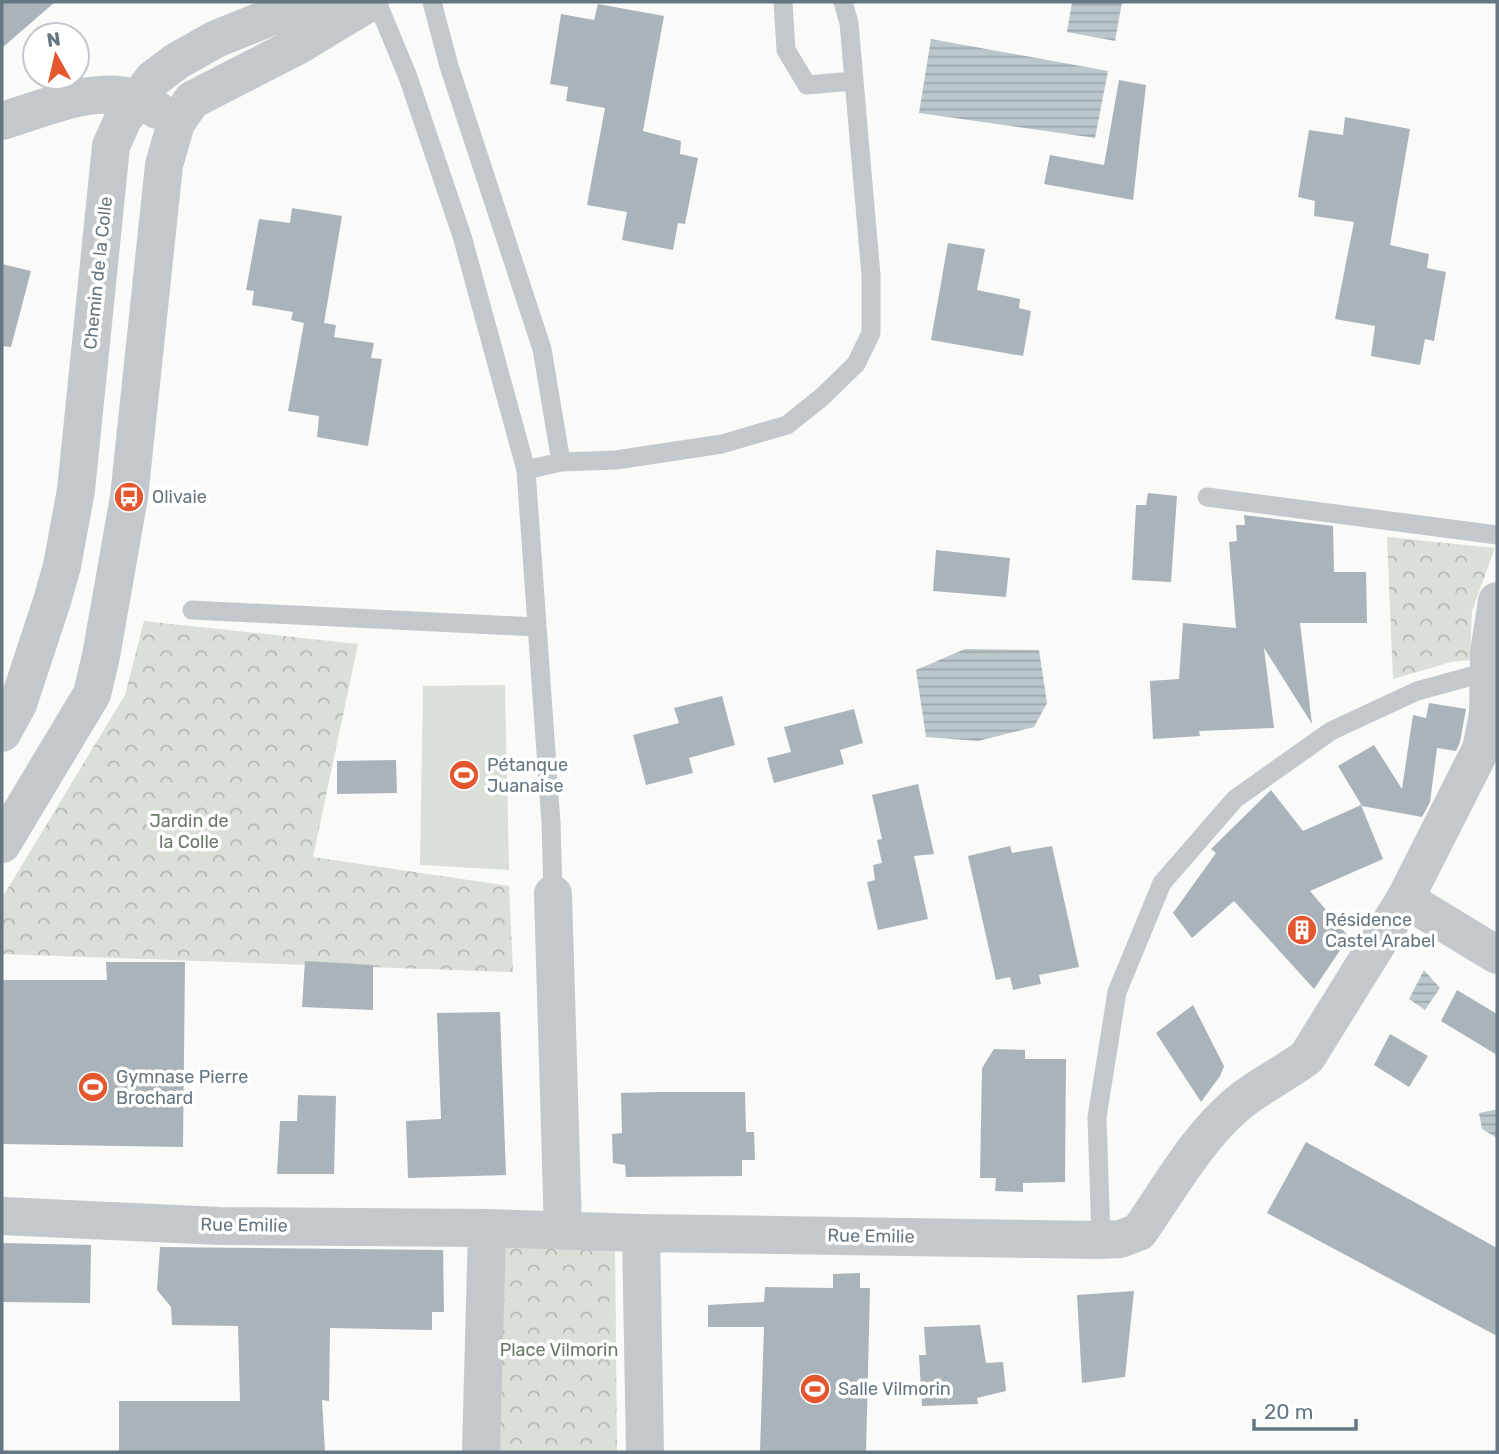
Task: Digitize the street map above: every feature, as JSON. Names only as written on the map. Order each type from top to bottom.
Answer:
[{"type":"street","name":"Chemin de la Colle","points":[[2,733],[18,704],[62,566],[76,490],[111,146],[123,119],[153,79],[177,61],[261,11],[290,9],[324,2]]},
{"type":"street","points":[[2,844],[92,694],[129,497],[164,165],[176,124],[192,100],[299,45],[370,2]]},
{"type":"street","points":[[261,11],[277,54]]},
{"type":"street","points":[[2,121],[85,96],[116,94],[139,100],[176,124]]},
{"type":"street","points":[[52,601],[107,613]]},
{"type":"street","name":"Rue Emilie","points":[[641,1233],[1101,1240],[1120,1239],[1139,1232],[1212,1128],[1237,1103],[1307,1057],[1405,899],[1481,749],[1488,715],[1489,653],[1497,601]]},
{"type":"street","points":[[553,894],[563,1230]]},
{"type":"street","points":[[1405,899],[1497,956]]},
{"type":"street","name":"Rue Emilie","points":[[2,1216],[220,1226],[486,1228]]},
{"type":"street","points":[[481,1452],[486,1228],[641,1233],[645,1452]]},
{"type":"lane","points":[[377,2],[408,77],[462,236],[526,470],[551,823],[553,894]]},
{"type":"lane","points":[[432,2],[449,66],[542,349],[561,462]]},
{"type":"lane","points":[[783,2],[786,50],[807,85],[854,81]]},
{"type":"lane","points":[[526,470],[561,462],[616,460],[722,444],[788,425],[856,364],[871,333],[871,275],[849,23],[844,2]]},
{"type":"lane","points":[[1207,497],[1497,535]]},
{"type":"lane","points":[[192,610],[537,627]]},
{"type":"lane","points":[[1101,1240],[1097,1117],[1117,992],[1162,883],[1235,799],[1331,731],[1417,691],[1472,676],[1489,677]]},
{"type":"green space","points":[[1387,537],[1495,548],[1472,611],[1470,660],[1451,662],[1393,679]]},
{"type":"green space","name":"Jardin de la Colle","points":[[144,621],[358,644],[313,857],[509,886],[513,972],[2,954],[2,898],[125,695]]},
{"type":"green space","name":"Pétanque Juanaise","points":[[505,685],[509,870],[420,865],[423,686]]},
{"type":"green space","name":"Place Vilmorin","points":[[503,1245],[615,1248],[617,1452],[499,1452]]},
{"type":"shaded area","points":[[1072,2],[1122,2],[1115,41],[1067,32]]},
{"type":"shaded area","points":[[931,39],[1108,71],[1095,138],[919,113]]},
{"type":"shaded area","points":[[965,649],[1039,650],[1047,703],[1034,727],[978,741],[926,737],[916,670]]},
{"type":"shaded area","points":[[1424,970],[1440,988],[1425,1010],[1409,999]]},
{"type":"shaded area","points":[[1497,1111],[1497,1138],[1482,1129],[1479,1113]]},
{"type":"building","points":[[2,2],[55,2],[33,21],[21,21],[21,32],[2,48]]},
{"type":"building","points":[[598,4],[664,16],[643,131],[681,141],[680,154],[698,158],[685,224],[678,223],[673,250],[622,240],[627,212],[587,205],[605,108],[566,101],[568,87],[550,84],[561,14],[594,20]]},
{"type":"building","points":[[1119,80],[1146,85],[1133,200],[1044,184],[1050,155],[1104,165]]},
{"type":"building","points":[[1345,117],[1410,129],[1390,245],[1429,254],[1427,268],[1446,272],[1434,341],[1425,339],[1420,365],[1371,356],[1375,326],[1335,319],[1354,222],[1314,216],[1315,201],[1298,197],[1309,130],[1343,135]]},
{"type":"building","points":[[292,208],[342,216],[324,323],[336,325],[334,337],[374,343],[371,358],[382,359],[368,446],[317,437],[319,416],[288,411],[304,323],[291,320],[293,312],[252,305],[254,291],[246,290],[259,219],[290,223]]},
{"type":"building","points":[[948,243],[985,249],[977,290],[1020,299],[1019,308],[1031,311],[1023,356],[931,340]]},
{"type":"building","points":[[2,264],[31,271],[11,347],[2,346]]},
{"type":"building","points":[[1148,493],[1177,496],[1171,582],[1132,580],[1136,505],[1146,505]]},
{"type":"building","points":[[1244,515],[1333,526],[1334,572],[1366,572],[1367,623],[1300,623],[1312,724],[1264,648],[1274,728],[1199,731],[1200,736],[1153,739],[1150,681],[1179,679],[1183,623],[1236,628],[1229,542],[1237,541],[1236,525],[1245,525]]},
{"type":"building","points":[[936,550],[1010,558],[1006,597],[933,591]]},
{"type":"building","points":[[722,696],[735,745],[689,758],[693,773],[646,785],[633,735],[679,723],[674,708]]},
{"type":"building","points":[[1429,703],[1466,709],[1456,751],[1437,748],[1430,802],[1422,817],[1362,806],[1338,766],[1374,745],[1402,789],[1413,715],[1426,718]]},
{"type":"building","points":[[854,709],[863,743],[840,750],[844,764],[774,783],[767,758],[791,752],[784,727]]},
{"type":"building","points":[[396,760],[397,793],[337,794],[337,761]]},
{"type":"building","points":[[918,784],[934,854],[914,856],[928,919],[878,930],[867,882],[875,880],[873,865],[882,863],[877,840],[882,839],[872,795]]},
{"type":"building","points":[[1271,790],[1303,831],[1361,805],[1383,859],[1310,891],[1349,937],[1314,989],[1234,901],[1192,938],[1173,913],[1216,853],[1211,849]]},
{"type":"building","points":[[1010,846],[1012,853],[1052,846],[1079,967],[1039,975],[1041,984],[1013,990],[1010,977],[996,980],[968,856]]},
{"type":"building","points":[[305,961],[373,965],[373,1010],[302,1007]]},
{"type":"building","name":"Gymnase Pierre Brochard","points":[[106,962],[185,962],[183,1147],[2,1144],[2,980],[107,980]]},
{"type":"building","points":[[1457,990],[1497,1014],[1497,1055],[1441,1021]]},
{"type":"building","points":[[1193,1005],[1224,1066],[1201,1102],[1156,1033]]},
{"type":"building","points":[[500,1012],[506,1175],[408,1178],[406,1121],[441,1119],[437,1013]]},
{"type":"building","points":[[1390,1034],[1428,1056],[1409,1087],[1374,1065]]},
{"type":"building","points":[[994,1049],[1025,1050],[1025,1059],[1066,1059],[1065,1182],[1023,1183],[1023,1192],[995,1191],[996,1178],[980,1178],[982,1068]]},
{"type":"building","points":[[745,1092],[746,1132],[754,1132],[755,1160],[742,1160],[742,1176],[626,1177],[625,1165],[613,1163],[612,1134],[622,1133],[621,1093]]},
{"type":"building","points":[[298,1095],[336,1096],[334,1174],[277,1174],[280,1121],[297,1121]]},
{"type":"building","points":[[1306,1142],[1497,1248],[1497,1336],[1267,1213]]},
{"type":"building","points":[[2,1243],[91,1245],[90,1303],[2,1302]]},
{"type":"building","points":[[160,1247],[443,1250],[444,1312],[432,1312],[432,1330],[330,1328],[329,1401],[322,1400],[325,1452],[119,1452],[119,1401],[240,1401],[238,1326],[172,1325],[171,1307],[157,1290]]},
{"type":"building","name":"Salle Vilmorin","points":[[860,1273],[860,1288],[870,1288],[866,1452],[760,1452],[764,1327],[708,1327],[708,1305],[764,1302],[765,1287],[833,1288],[833,1274]]},
{"type":"building","points":[[1134,1291],[1125,1377],[1082,1383],[1077,1295]]},
{"type":"building","points":[[980,1325],[986,1363],[1003,1362],[1006,1391],[977,1398],[978,1404],[922,1406],[919,1355],[926,1355],[924,1327]]},
{"type":"place","name":"Olivaie","points":[[129,497]]},
{"type":"place","name":"Pétanque Juanaise","points":[[464,775]]},
{"type":"place","name":"Résidence Castel Arabel","points":[[1302,930]]},
{"type":"place","name":"Gymnase Pierre Brochard","points":[[93,1087]]},
{"type":"place","name":"Salle Vilmorin","points":[[815,1389]]}]
